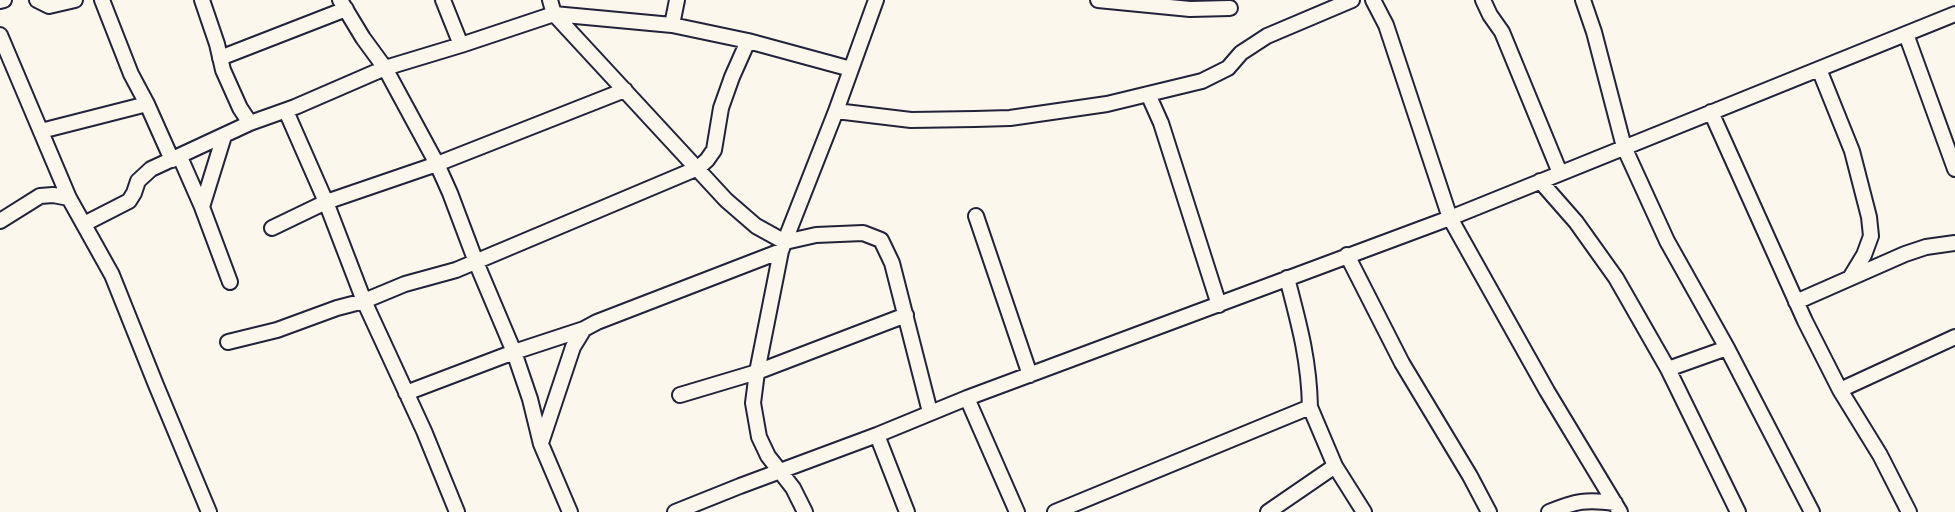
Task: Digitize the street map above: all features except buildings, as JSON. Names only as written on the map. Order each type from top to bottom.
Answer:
[{"type":"street","points":[[0,1],[4,0]]},
{"type":"street","points":[[37,0],[49,6],[74,0]]},
{"type":"street","points":[[102,0],[132,74],[202,207],[230,282]]},
{"type":"street","points":[[202,0],[222,70],[240,108],[250,123]]},
{"type":"street","points":[[443,0],[461,46]]},
{"type":"street","points":[[550,0],[554,14],[726,200],[783,246]]},
{"type":"street","points":[[672,25],[677,0]]},
{"type":"street","points":[[805,512],[794,488],[779,472],[768,456],[759,437],[753,403],[757,372],[783,246],[836,111],[876,0]]},
{"type":"street","points":[[1098,0],[1190,9],[1230,8]]},
{"type":"street","points":[[836,111],[911,120],[1001,118],[1107,104],[1202,81],[1228,68],[1241,53],[1268,36],[1352,0]]},
{"type":"street","points":[[1374,0],[1386,25],[1450,218],[1547,391],[1617,507]]},
{"type":"street","points":[[1483,0],[1490,15],[1502,32],[1560,173]]},
{"type":"street","points":[[1583,0],[1594,32],[1624,147],[1667,241],[1727,348],[1812,512]]},
{"type":"street","points":[[220,58],[343,5],[385,68],[437,164],[450,193],[476,262],[514,352],[530,400],[541,444],[570,512]]},
{"type":"street","points":[[84,224],[129,201],[140,178],[151,169],[250,123],[286,110],[385,68],[461,46],[554,14],[672,25],[748,42],[851,69]]},
{"type":"street","points":[[675,512],[696,508],[779,472],[877,436],[966,398],[1450,218],[1955,14]]},
{"type":"street","points":[[1906,34],[1955,169]]},
{"type":"street","points":[[0,35],[69,198],[112,275],[210,512]]},
{"type":"street","points":[[228,342],[277,330],[405,284],[432,278],[476,262],[698,168],[714,150],[721,108],[732,76],[748,42]]},
{"type":"street","points":[[1819,69],[1852,151],[1869,217],[1871,236],[1864,255],[1850,278]]},
{"type":"street","points":[[272,228],[326,202],[437,164],[626,90]]},
{"type":"street","points":[[1148,94],[1161,123],[1219,305]]},
{"type":"street","points":[[41,131],[148,104]]},
{"type":"street","points":[[286,110],[326,202],[364,300],[406,392],[457,512]]},
{"type":"street","points":[[1711,112],[1796,302],[1840,390],[1880,455],[1909,512]]},
{"type":"street","points":[[202,207],[224,136]]},
{"type":"street","points":[[1540,182],[1576,222],[1616,278],[1668,369],[1738,512]]},
{"type":"street","points":[[0,221],[40,196],[53,195],[69,198]]},
{"type":"street","points":[[976,216],[1030,375]]},
{"type":"street","points":[[406,392],[514,352],[584,329],[783,246],[816,236],[863,233],[881,240],[892,263],[930,412]]},
{"type":"street","points":[[1796,302],[1905,254],[1926,247],[1955,243]]},
{"type":"street","points":[[1347,255],[1402,363],[1490,512]]},
{"type":"street","points":[[1288,278],[1306,350],[1310,380],[1310,407],[1335,466],[1364,512]]},
{"type":"street","points":[[680,395],[757,372],[906,315]]},
{"type":"street","points":[[541,444],[573,347],[584,329]]},
{"type":"street","points":[[1840,390],[1955,337]]},
{"type":"street","points":[[1668,369],[1727,348]]},
{"type":"street","points":[[966,398],[1017,512]]},
{"type":"street","points":[[1055,512],[1310,407]]},
{"type":"street","points":[[877,436],[908,512]]},
{"type":"street","points":[[1268,512],[1335,466]]},
{"type":"street","points":[[1549,512],[1573,502],[1587,500],[1617,507]]}]
